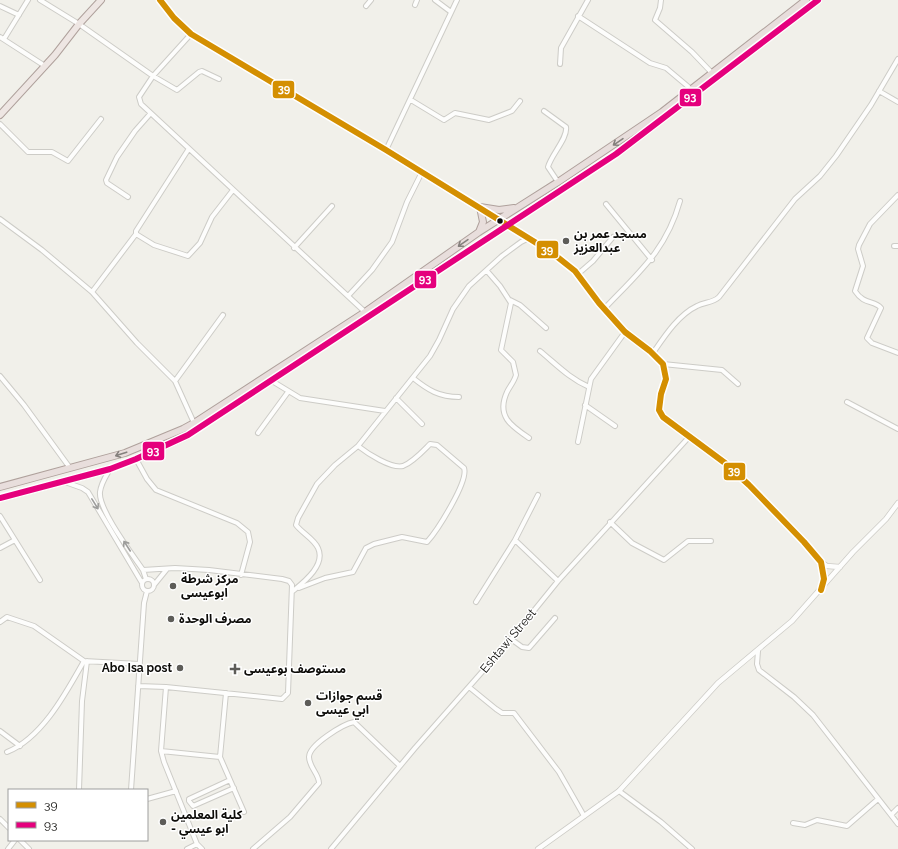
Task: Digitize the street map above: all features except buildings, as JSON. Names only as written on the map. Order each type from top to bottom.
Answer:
[{"type":"highway","points":[[0,487],[71,469],[125,453],[194,423],[365,312],[479,232],[558,182],[662,112],[806,0]]},
{"type":"highway","points":[[0,498],[110,469],[136,459],[188,434],[272,381],[509,226],[641,137],[818,0]]},
{"type":"highway","points":[[479,232],[483,217],[480,207],[499,210],[518,206]]},
{"type":"main road","points":[[0,115],[45,66],[79,24],[101,0]]},
{"type":"street","points":[[28,0],[2,38],[45,66]]},
{"type":"street","points":[[40,0],[79,24],[153,76],[178,90],[202,71],[219,79]]},
{"type":"street","points":[[160,0],[174,18],[191,34],[480,207],[560,258],[578,274],[604,309],[625,332],[653,353],[663,364],[666,379],[661,394],[659,410],[668,422],[725,463],[801,538],[821,562],[827,566],[840,567]]},
{"type":"street","points":[[366,6],[371,0]]},
{"type":"street","points":[[415,5],[417,0]]},
{"type":"street","points":[[435,0],[451,12]]},
{"type":"street","points":[[386,150],[411,100],[457,0]]},
{"type":"street","points":[[560,64],[561,48],[588,0]]},
{"type":"street","points":[[661,0],[662,4],[655,20],[692,52],[712,73]]},
{"type":"street","points":[[0,6],[19,15]]},
{"type":"street","points":[[578,16],[650,63],[666,68],[691,89]]},
{"type":"street","points":[[191,34],[153,76],[138,99],[150,114],[188,150],[365,312]]},
{"type":"street","points":[[653,353],[673,326],[693,308],[714,301],[722,294],[794,199],[827,168],[861,120],[898,59]]},
{"type":"street","points":[[879,91],[898,102]]},
{"type":"street","points":[[411,100],[444,120],[455,112],[489,120],[512,111],[520,101]]},
{"type":"street","points":[[544,111],[566,127],[566,133],[550,158],[548,167],[558,182]]},
{"type":"street","points":[[128,197],[107,183],[106,180],[117,157],[135,131],[150,114]]},
{"type":"street","points":[[0,124],[28,152],[52,152],[68,161],[101,119]]},
{"type":"street","points":[[92,292],[136,234],[136,231],[188,150]]},
{"type":"street","points":[[348,296],[380,260],[392,242],[407,202],[422,172]]},
{"type":"street","points":[[136,234],[154,245],[188,256],[200,242],[212,217],[233,190]]},
{"type":"street","points":[[898,194],[870,224],[859,245],[858,249],[863,266],[855,291],[866,302],[877,304],[881,308],[868,338],[872,342],[898,353]]},
{"type":"street","points":[[604,309],[652,260],[675,219],[680,201]]},
{"type":"street","points":[[606,204],[652,260]]},
{"type":"street","points":[[294,248],[332,206]]},
{"type":"street","points":[[1,221],[42,250],[92,292],[137,343],[175,381],[194,423]]},
{"type":"street","points":[[578,274],[593,261],[613,237]]},
{"type":"street","points":[[293,590],[307,580],[316,566],[319,554],[318,547],[296,525],[298,518],[317,484],[334,465],[358,446],[413,378],[439,340],[453,309],[470,286],[511,249],[529,238]]},
{"type":"street","points":[[487,271],[509,300],[511,309],[501,350],[513,362],[516,375],[504,399],[506,418],[511,426],[529,438]]},
{"type":"street","points":[[509,300],[520,305],[546,328]]},
{"type":"street","points":[[175,381],[223,314]]},
{"type":"street","points":[[578,442],[591,379],[599,365],[625,332]]},
{"type":"street","points":[[540,351],[564,373],[575,381],[589,387]]},
{"type":"street","points":[[663,364],[722,370],[738,384]]},
{"type":"street","points":[[0,376],[24,405],[71,469]]},
{"type":"street","points":[[413,378],[427,390],[444,397],[459,397]]},
{"type":"street","points":[[272,381],[300,398],[385,411]]},
{"type":"street","points":[[258,433],[288,392]]},
{"type":"street","points":[[396,398],[422,424]]},
{"type":"street","points":[[847,402],[898,429]]},
{"type":"street","points":[[585,406],[615,426]]},
{"type":"street","name":"Eshtawi Street","points":[[331,849],[400,766],[511,639],[558,581],[610,522],[689,437]]},
{"type":"street","points":[[293,590],[325,578],[353,572],[366,548],[374,544],[402,537],[427,542],[449,510],[464,480],[466,472],[464,468],[437,445],[430,444],[420,455],[401,466],[395,466],[374,458],[358,446]]},
{"type":"street","points":[[136,459],[147,480],[156,490],[237,523],[248,532],[250,542],[241,575]]},
{"type":"street","points":[[110,469],[102,484],[100,492],[101,500],[108,517],[148,579],[154,585]]},
{"type":"street","points":[[65,482],[82,488],[88,492],[143,588],[147,591]]},
{"type":"street","points":[[476,602],[515,540],[538,495]]},
{"type":"street","points":[[538,849],[619,791],[718,683],[792,621],[840,567],[886,520],[898,503]]},
{"type":"street","points":[[0,516],[40,580]]},
{"type":"street","points":[[610,522],[632,543],[664,560],[688,541],[711,541]]},
{"type":"street","points":[[0,548],[15,540]]},
{"type":"street","points":[[515,540],[558,581]]},
{"type":"street","points":[[821,562],[824,579],[821,590]]},
{"type":"street","points":[[147,591],[152,590],[154,585],[167,569]]},
{"type":"street","points":[[138,686],[166,687],[282,699],[286,697],[288,693],[293,590],[289,581],[282,579],[209,570],[142,570]]},
{"type":"street","points":[[142,584],[148,579],[154,570]]},
{"type":"street","points":[[131,789],[144,602],[147,591]]},
{"type":"street","points":[[0,622],[7,617],[28,622],[86,661],[140,664]]},
{"type":"street","points":[[511,639],[522,647],[529,648],[555,618]]},
{"type":"street","points":[[758,651],[757,664],[759,670],[794,697],[813,715],[898,824]]},
{"type":"street","points":[[7,752],[20,746],[41,727],[86,661]]},
{"type":"street","points":[[79,789],[86,661]]},
{"type":"street","points":[[166,687],[162,751],[164,762],[197,844],[202,849]]},
{"type":"street","points":[[470,687],[496,710],[502,713],[514,712],[559,772],[584,816]]},
{"type":"street","points":[[226,693],[220,757],[244,812]]},
{"type":"street","points":[[253,849],[290,817],[319,783],[319,778],[311,765],[309,756],[311,751],[325,736],[354,722],[400,766]]},
{"type":"street","points":[[0,731],[20,746]]},
{"type":"street","points":[[162,751],[220,757]]},
{"type":"street","points":[[230,780],[189,799],[189,801],[193,806],[234,788]]},
{"type":"street","points":[[148,799],[176,791]]},
{"type":"street","points":[[619,791],[661,822],[692,849]]},
{"type":"street","points":[[793,823],[805,825],[817,820],[847,826],[878,799]]},
{"type":"street","points":[[891,815],[898,808]]},
{"type":"street","points":[[0,819],[8,827]]},
{"type":"street","points":[[8,849],[14,841]]},
{"type":"street","points":[[21,841],[29,849]]},
{"type":"street","points":[[187,849],[197,844]]},
{"type":"transit line","name":"39","points":[[160,0],[174,18],[191,34],[386,150],[551,252],[575,271],[599,303],[625,332],[650,351],[663,364],[666,379],[661,394],[659,410],[663,417],[725,463],[749,485],[804,542],[821,562],[824,579],[821,590]]},
{"type":"transit line","name":"93","points":[[0,498],[110,469],[136,459],[188,435],[616,154],[818,0]]},
{"type":"place","name":"مسجد عمر بن عبدالعزيز","points":[[566,241]]},
{"type":"place","name":"مركز شرطة ابوعيسى","points":[[173,586]]},
{"type":"place","name":"مصرف الوحدة","points":[[171,619]]},
{"type":"place","name":"Abo Isa post","points":[[180,668]]},
{"type":"place","name":"مستوصف بوعيسى","points":[[235,669]]},
{"type":"place","name":"قسم جوازات ابي عيسى","points":[[308,703]]},
{"type":"place","name":"كلية المعلمين - ابو عيسي","points":[[163,822]]}]
